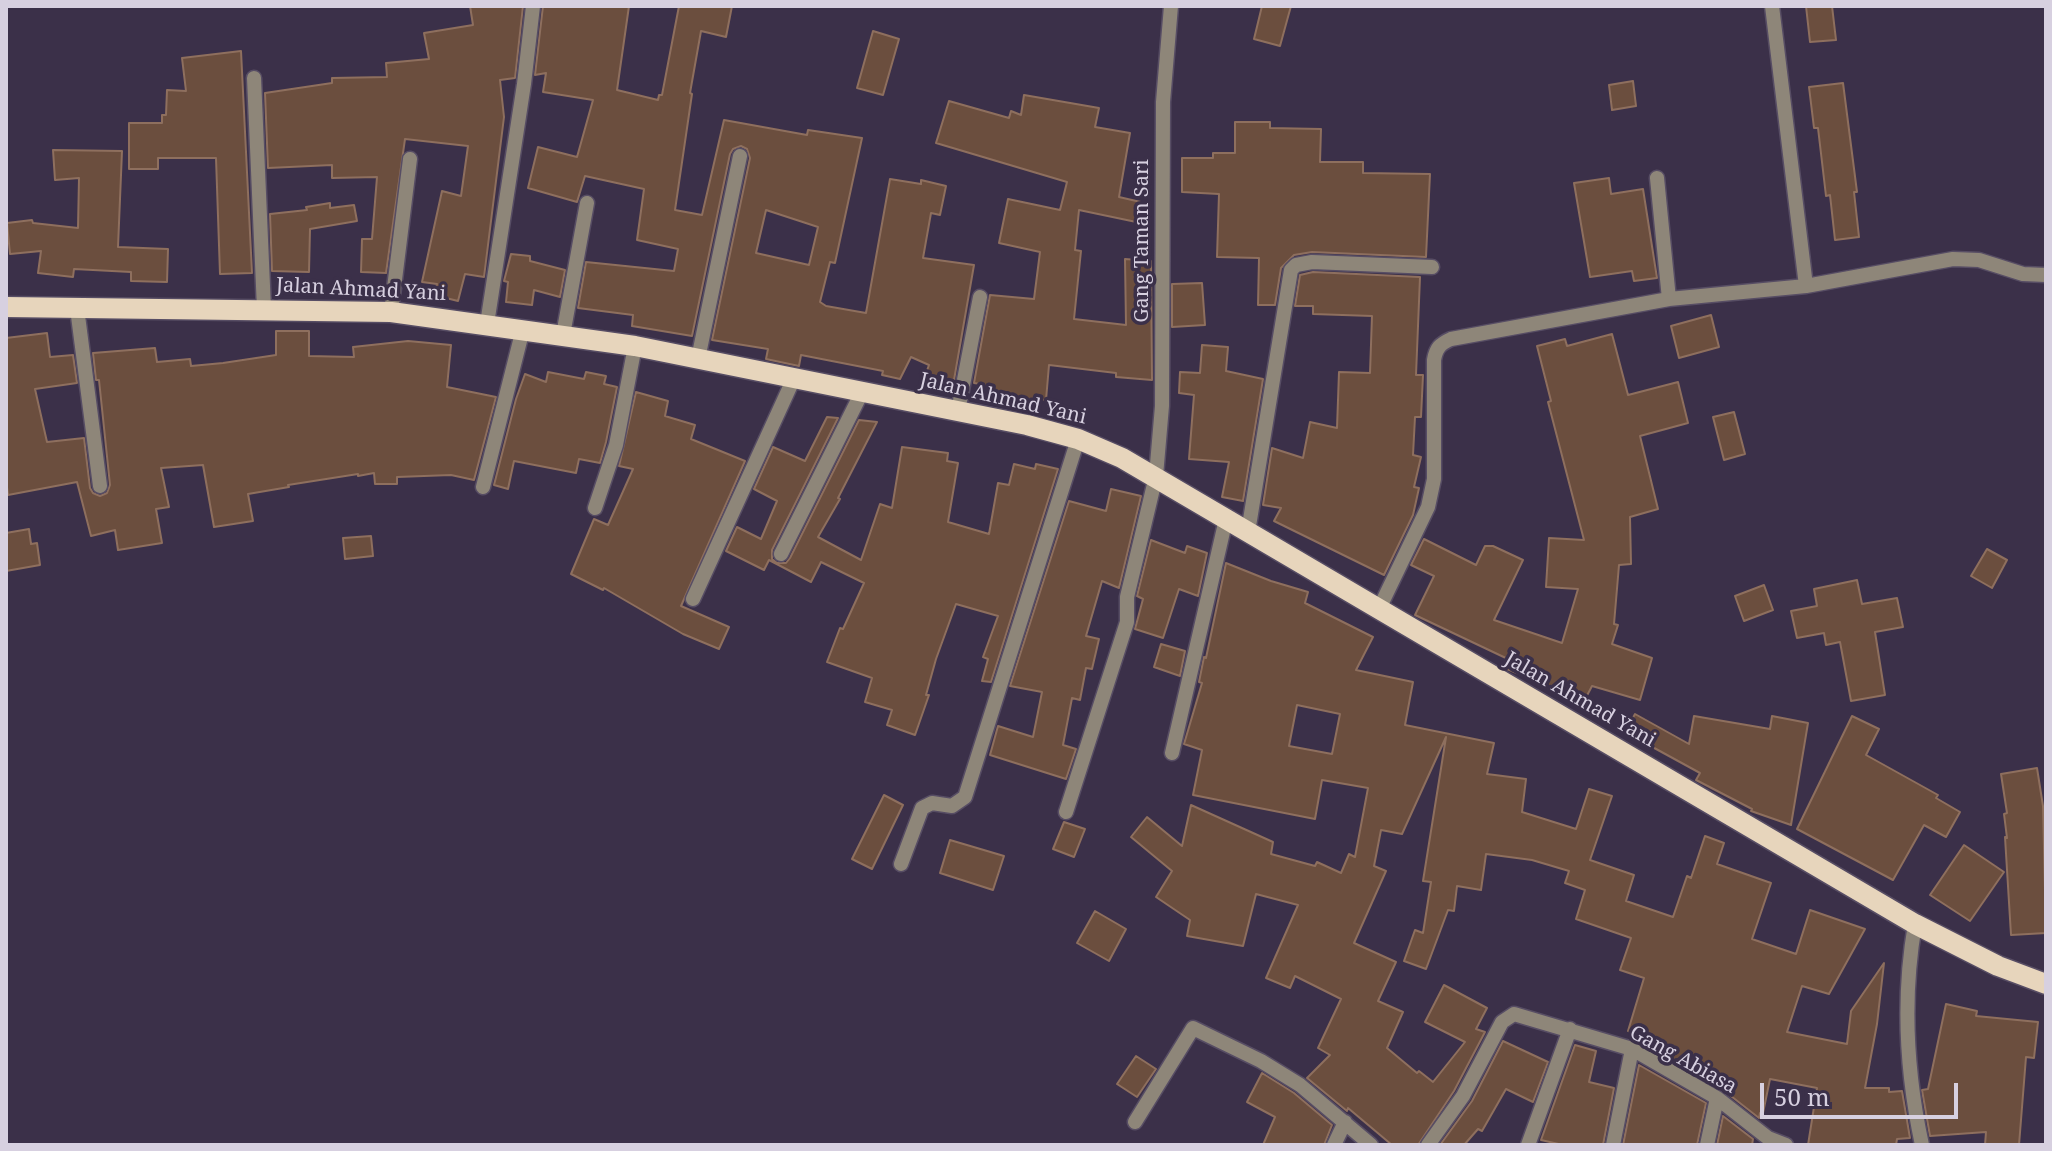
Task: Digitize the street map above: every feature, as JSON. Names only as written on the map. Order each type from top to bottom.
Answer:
[{"type":"main road","name":"Jalan Ahmad Yani","points":[[6,307],[391,312],[635,346],[1027,425],[1078,439],[1156,476],[1915,924],[1973,954],[2046,984]]},
{"type":"street","points":[[487,324],[533,6]]},
{"type":"street","name":"Gang Taman Sari","points":[[1066,812],[1127,622],[1127,597],[1156,476],[1162,406],[1163,102],[1171,6]]},
{"type":"street","points":[[1772,6],[1806,286]]},
{"type":"street","points":[[254,78],[264,309]]},
{"type":"street","points":[[698,359],[740,156]]},
{"type":"street","points":[[391,312],[410,159]]},
{"type":"street","points":[[1657,178],[1669,299]]},
{"type":"street","points":[[563,335],[587,203]]},
{"type":"street","points":[[1379,609],[1428,507],[1434,479],[1436,350],[1451,339],[1669,299],[1806,286],[1953,259],[1979,260],[2023,274],[2046,275]]},
{"type":"street","points":[[1248,532],[1291,270],[1296,265],[1312,262],[1432,267]]},
{"type":"street","points":[[958,411],[980,297]]},
{"type":"street","points":[[77,308],[100,486]]},
{"type":"street","points":[[483,487],[523,329]]},
{"type":"street","points":[[595,508],[616,445],[635,346]]},
{"type":"street","points":[[693,599],[794,378]]},
{"type":"street","points":[[781,554],[862,392]]},
{"type":"street","points":[[901,864],[922,808],[932,803],[952,806],[965,797],[1078,439]]},
{"type":"street","points":[[1172,753],[1226,519]]},
{"type":"street","points":[[1915,924],[1906,985],[1905,1019],[1912,1092],[1922,1145]]},
{"type":"street","name":"Gang Abiasa","points":[[1428,1145],[1463,1096],[1502,1022],[1519,1014],[1632,1049],[1717,1098],[1767,1141],[1786,1145]]},
{"type":"street","points":[[1135,1122],[1193,1028],[1286,1076],[1371,1145]]},
{"type":"street","points":[[1528,1145],[1570,1029]]},
{"type":"street","points":[[1613,1145],[1632,1049]]},
{"type":"street","points":[[1707,1145],[1717,1098]]},
{"type":"street","points":[[1334,1145],[1345,1122]]},
{"type":"building","points":[[470,6],[523,6],[515,78],[500,80],[504,117],[484,277],[465,274],[458,301],[434,295],[437,284],[422,282],[442,191],[461,196],[468,146],[405,139],[386,273],[361,272],[362,239],[372,239],[377,177],[332,178],[332,165],[268,168],[265,93],[332,83],[332,78],[387,77],[386,63],[429,59],[424,33],[473,25]]},
{"type":"building","points":[[543,6],[629,6],[617,90],[658,100],[662,95],[679,6],[732,6],[726,37],[701,31],[675,210],[702,215],[724,120],[807,135],[808,130],[862,138],[835,263],[830,262],[820,302],[826,306],[866,313],[890,179],[921,184],[921,180],[946,186],[940,215],[931,213],[923,258],[974,265],[954,380],[925,376],[929,365],[911,357],[900,379],[882,375],[883,371],[801,355],[799,366],[766,359],[768,349],[712,340],[750,158],[747,149],[741,146],[730,154],[692,336],[632,326],[633,315],[578,308],[586,262],[674,271],[678,249],[637,240],[644,189],[585,176],[577,202],[528,188],[538,147],[577,157],[593,100],[543,92],[546,73],[535,75]],"holes":[[[766,210],[818,227],[809,265],[756,253]]]},
{"type":"building","points":[[1262,6],[1291,6],[1280,46],[1254,39]]},
{"type":"building","points":[[1806,6],[1832,6],[1836,40],[1810,42]]},
{"type":"building","points":[[873,31],[899,39],[883,95],[857,88]]},
{"type":"building","points":[[241,51],[252,273],[220,274],[216,158],[158,158],[158,169],[129,169],[129,123],[162,123],[162,115],[166,115],[167,90],[186,91],[182,58]]},
{"type":"building","points":[[1633,81],[1636,106],[1612,110],[1609,85]]},
{"type":"building","points":[[1843,83],[1857,192],[1854,192],[1859,237],[1835,240],[1830,195],[1826,196],[1818,128],[1814,128],[1809,87]]},
{"type":"building","points":[[1024,95],[1099,108],[1095,127],[1130,133],[1119,197],[1145,203],[1141,223],[1079,210],[1075,250],[1081,251],[1074,319],[1126,325],[1125,259],[1151,261],[1152,380],[1049,365],[1046,400],[978,392],[980,384],[974,383],[990,295],[1034,299],[1040,252],[999,243],[1008,199],[1060,210],[1067,182],[936,143],[949,101],[1009,118],[1011,111],[1021,115]]},
{"type":"building","points":[[1235,122],[1270,122],[1270,128],[1321,129],[1320,162],[1363,162],[1363,173],[1430,174],[1426,257],[1312,252],[1294,255],[1281,268],[1275,305],[1258,305],[1259,258],[1217,257],[1219,194],[1182,192],[1182,158],[1213,158],[1213,153],[1235,153]]},
{"type":"building","points":[[53,150],[122,151],[118,247],[168,249],[167,282],[131,281],[131,272],[74,269],[73,277],[38,273],[41,251],[10,254],[7,223],[32,220],[33,223],[78,228],[79,178],[55,180]]},
{"type":"building","points":[[1609,178],[1611,194],[1643,189],[1657,278],[1634,281],[1632,271],[1590,277],[1574,183]]},
{"type":"building","points":[[330,203],[330,208],[354,205],[357,221],[310,229],[309,272],[272,271],[270,214],[307,210],[306,207]]},
{"type":"building","points":[[511,254],[530,256],[530,261],[565,270],[560,297],[534,290],[532,305],[506,302],[508,282],[504,281]]},
{"type":"building","points":[[1313,272],[1420,277],[1416,375],[1423,375],[1421,417],[1415,417],[1413,455],[1421,457],[1414,487],[1419,488],[1413,515],[1384,575],[1274,521],[1281,508],[1263,505],[1272,448],[1303,458],[1310,422],[1337,428],[1339,372],[1370,373],[1372,316],[1313,314],[1313,306],[1295,306],[1300,275]]},
{"type":"building","points":[[1202,283],[1205,325],[1172,327],[1172,284]]},
{"type":"building","points":[[1711,315],[1719,347],[1679,358],[1671,326]]},
{"type":"building","points":[[276,331],[309,331],[309,356],[354,357],[353,347],[408,341],[451,345],[447,387],[496,397],[474,480],[451,475],[397,477],[397,484],[375,484],[374,473],[288,485],[248,494],[253,521],[214,527],[203,465],[161,468],[169,507],[156,509],[162,543],[118,550],[115,530],[91,536],[77,482],[8,495],[6,338],[47,333],[50,357],[73,355],[77,383],[35,389],[47,442],[84,438],[90,488],[100,496],[107,493],[110,485],[99,380],[96,380],[93,353],[155,348],[157,362],[190,359],[191,366],[223,363],[276,355]]},
{"type":"building","points":[[1612,334],[1628,395],[1678,382],[1688,423],[1640,436],[1658,509],[1630,517],[1631,564],[1619,565],[1614,624],[1618,625],[1612,644],[1652,658],[1640,700],[1592,686],[1581,707],[1554,693],[1555,689],[1507,669],[1510,660],[1415,615],[1434,576],[1411,565],[1424,539],[1476,565],[1485,546],[1493,546],[1523,560],[1494,620],[1562,643],[1578,589],[1546,587],[1549,538],[1584,540],[1548,402],[1551,401],[1537,346],[1565,339],[1567,346]]},
{"type":"building","points":[[1202,345],[1228,347],[1226,371],[1263,379],[1243,501],[1222,497],[1229,462],[1189,459],[1194,395],[1179,393],[1180,372],[1200,373]]},
{"type":"building","points":[[548,372],[584,379],[586,372],[606,376],[604,384],[617,387],[600,463],[579,459],[576,473],[514,461],[508,489],[494,485],[525,374],[546,382]]},
{"type":"building","points":[[636,392],[668,401],[665,416],[695,425],[691,439],[745,461],[681,606],[729,627],[719,649],[683,634],[604,588],[571,574],[594,519],[608,525],[633,469],[619,466]]},
{"type":"building","points":[[1734,412],[1745,454],[1724,460],[1713,417]]},
{"type":"building","points":[[827,417],[838,418],[772,550],[772,559],[777,563],[786,563],[790,558],[859,420],[877,422],[818,537],[861,560],[880,504],[892,508],[902,447],[948,453],[947,461],[958,463],[948,522],[989,534],[998,483],[1009,485],[1014,464],[1035,469],[1036,464],[1058,469],[991,682],[982,681],[988,659],[983,657],[998,616],[956,604],[936,659],[926,695],[929,695],[915,735],[887,725],[892,710],[865,702],[872,678],[827,662],[840,628],[843,629],[864,583],[821,562],[811,582],[769,560],[764,570],[726,551],[737,527],[761,539],[777,501],[754,489],[773,447],[805,461]]},
{"type":"building","points":[[1111,489],[1141,496],[1119,588],[1102,581],[1086,636],[1099,639],[1092,669],[1086,668],[1080,700],[1072,698],[1063,745],[1076,749],[1066,779],[990,755],[998,726],[1033,737],[1042,692],[1010,686],[1069,501],[1106,511]]},
{"type":"building","points":[[29,529],[31,544],[37,543],[40,565],[6,571],[6,533]]},
{"type":"building","points":[[371,536],[373,556],[345,559],[343,538]]},
{"type":"building","points":[[1151,540],[1185,553],[1187,546],[1207,553],[1198,596],[1179,589],[1163,638],[1135,629],[1143,599],[1137,596]]},
{"type":"building","points":[[1987,549],[2007,560],[1992,588],[1971,576]]},
{"type":"building","points":[[1226,563],[1308,592],[1305,603],[1373,637],[1356,670],[1413,682],[1405,725],[1494,743],[1487,774],[1526,779],[1522,812],[1576,829],[1589,789],[1612,796],[1590,860],[1634,875],[1626,901],[1673,917],[1687,876],[1691,878],[1705,836],[1724,843],[1717,864],[1771,883],[1752,939],[1796,954],[1810,910],[1865,929],[1829,994],[1802,986],[1787,1032],[1847,1044],[1851,1011],[1884,963],[1865,1088],[1902,1091],[1910,1138],[1897,1139],[1896,1145],[1808,1145],[1817,1088],[1770,1079],[1763,1113],[1759,1118],[1722,1089],[1645,1045],[1647,1037],[1628,1031],[1644,978],[1620,970],[1631,938],[1576,919],[1585,890],[1565,883],[1569,871],[1532,860],[1486,854],[1481,890],[1457,886],[1454,911],[1448,910],[1426,969],[1404,961],[1415,930],[1423,933],[1431,882],[1423,881],[1446,737],[1402,834],[1381,830],[1374,866],[1386,871],[1354,943],[1396,962],[1378,1001],[1403,1012],[1387,1048],[1417,1073],[1419,1071],[1433,1082],[1465,1042],[1425,1022],[1444,985],[1487,1008],[1476,1029],[1485,1032],[1454,1091],[1418,1145],[1392,1145],[1307,1078],[1330,1055],[1318,1048],[1341,999],[1295,976],[1290,988],[1266,978],[1298,905],[1256,894],[1243,946],[1187,936],[1190,920],[1156,897],[1172,871],[1131,837],[1147,817],[1182,846],[1191,805],[1273,842],[1271,854],[1315,866],[1317,862],[1341,873],[1349,854],[1355,857],[1368,788],[1322,780],[1315,819],[1193,795],[1202,750],[1184,744]],"holes":[[[1297,705],[1340,714],[1332,754],[1289,746]]]},
{"type":"building","points":[[1857,580],[1862,604],[1897,598],[1903,627],[1875,632],[1885,695],[1851,701],[1840,642],[1826,645],[1824,633],[1797,638],[1791,611],[1817,606],[1814,589]]},
{"type":"building","points":[[1764,585],[1773,610],[1744,621],[1735,596]]},
{"type":"building","points":[[1161,644],[1185,651],[1180,676],[1154,667]]},
{"type":"building","points":[[1635,714],[1689,744],[1694,716],[1770,729],[1772,716],[1808,723],[1791,825],[1751,811],[1696,780],[1700,773],[1625,732]]},
{"type":"building","points":[[1852,716],[1879,729],[1866,755],[1938,795],[1936,798],[1960,812],[1946,837],[1924,825],[1893,880],[1797,829]]},
{"type":"building","points":[[2037,768],[2043,806],[2046,933],[2011,935],[2004,814],[2007,813],[2001,774]]},
{"type":"building","points":[[884,795],[903,805],[872,869],[852,859]]},
{"type":"building","points":[[1064,822],[1085,829],[1074,857],[1053,849]]},
{"type":"building","points":[[950,840],[1004,856],[993,890],[940,873]]},
{"type":"building","points":[[1964,845],[2004,872],[1970,921],[1930,895]]},
{"type":"building","points":[[1095,911],[1126,929],[1109,961],[1077,943]]},
{"type":"building","points":[[1946,1004],[1977,1011],[1976,1016],[2038,1022],[2034,1058],[2026,1057],[2019,1145],[1985,1145],[1986,1132],[1930,1136],[1922,1090],[1928,1089]]},
{"type":"building","points":[[1503,1041],[1548,1062],[1533,1102],[1506,1089],[1482,1131],[1478,1129],[1464,1145],[1440,1145],[1472,1101]]},
{"type":"building","points":[[1575,1045],[1596,1051],[1589,1082],[1614,1088],[1603,1145],[1563,1145],[1541,1140]]},
{"type":"building","points":[[1136,1056],[1156,1069],[1137,1097],[1117,1084]]},
{"type":"building","points":[[1639,1065],[1706,1103],[1697,1145],[1623,1145]]},
{"type":"building","points":[[1262,1073],[1294,1093],[1332,1125],[1324,1145],[1263,1145],[1275,1117],[1247,1102]]},
{"type":"building","points":[[1723,1116],[1753,1139],[1752,1145],[1717,1145]]}]
